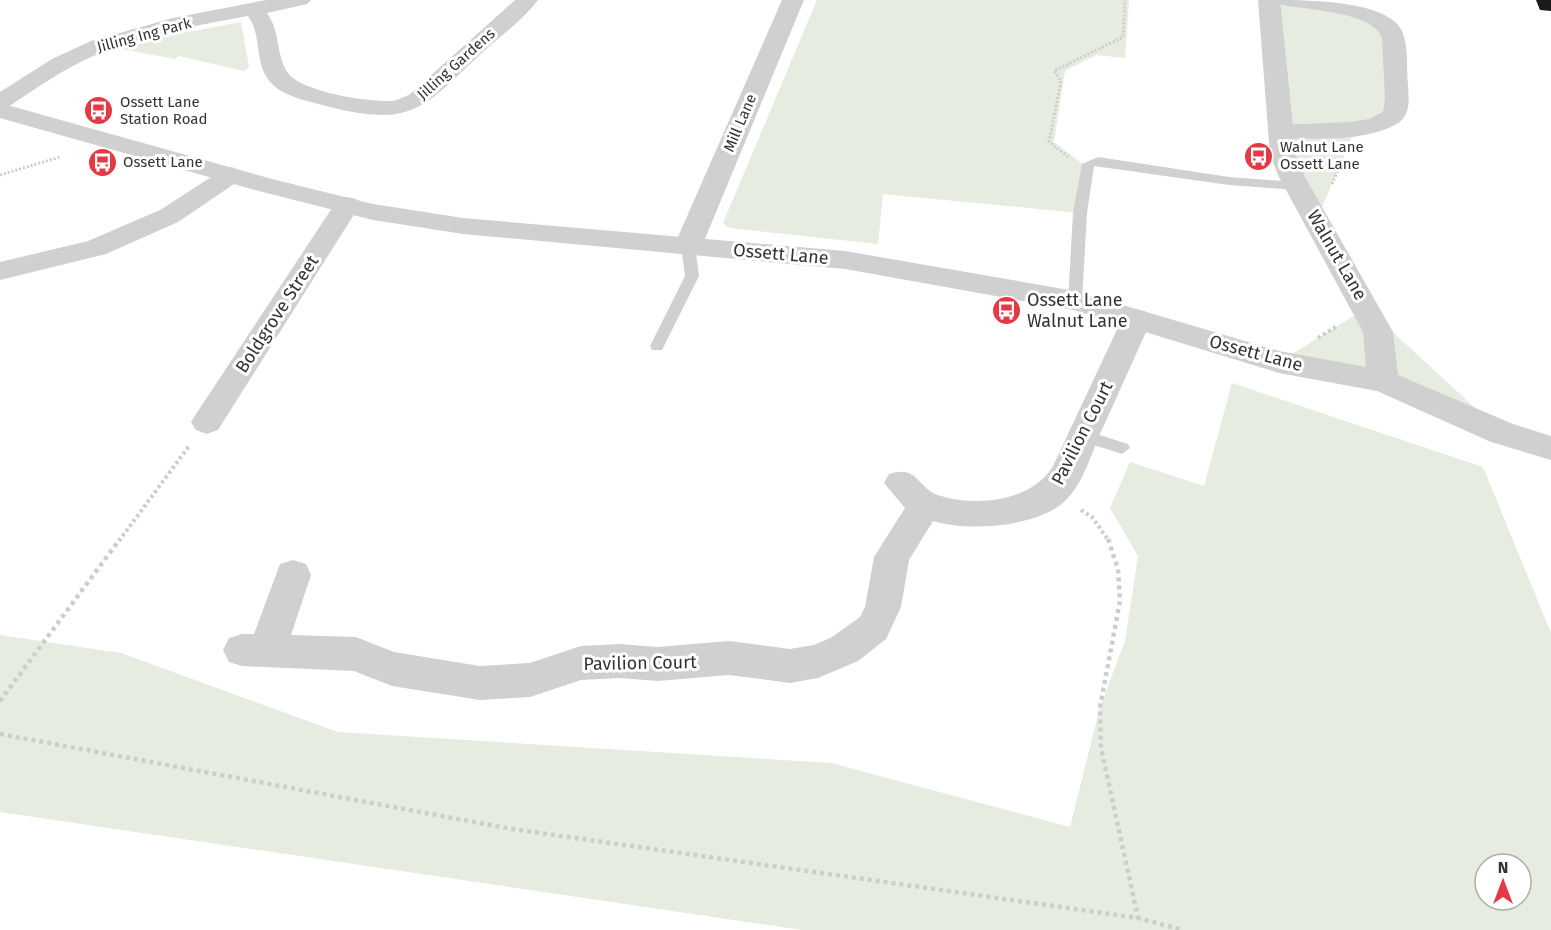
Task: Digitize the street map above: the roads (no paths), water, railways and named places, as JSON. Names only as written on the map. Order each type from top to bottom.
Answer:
[{"type":"street","name":"Jilling Ing Park","points":[[0,102],[51,70],[98,46],[171,26],[300,0]]},
{"type":"street","name":"Jilling Gardens","points":[[254,9],[265,20],[277,76],[288,87],[365,106],[396,108],[417,100],[527,0]]},
{"type":"street","name":"Mill Lane","points":[[688,246],[793,0]]},
{"type":"street","name":"Walnut Lane","points":[[1269,0],[1283,155],[1297,186],[1378,332],[1383,381]]},
{"type":"street","points":[[1282,132],[1356,127],[1385,121],[1396,111],[1398,102],[1391,29],[1377,19],[1364,15],[1285,0]]},
{"type":"street","name":"Ossett Lane","points":[[0,110],[347,206],[463,226],[845,260],[1075,301],[1279,362],[1383,381],[1502,433],[1551,448]]},
{"type":"street","points":[[0,271],[96,248],[169,216],[231,175]]},
{"type":"street","name":"Boldgrove Street","points":[[207,422],[347,206]]},
{"type":"street","name":"Pavilion Court","points":[[293,575],[254,650],[333,655],[356,654],[392,669],[480,683],[530,680],[581,663],[620,661],[658,664],[729,658],[790,666],[818,661],[845,649],[873,628],[883,607],[892,557],[913,494],[954,512],[990,513],[1022,508],[1052,493],[1066,474],[1137,319]]},
{"type":"lane","points":[[1075,301],[1080,213],[1088,164],[1098,161],[1229,180],[1297,186]]},
{"type":"lane","points":[[657,346],[689,285],[692,268],[688,246]]},
{"type":"lane","points":[[1084,436],[1122,448]]},
{"type":"place","name":"Ossett Lane Station Road","points":[[99,111]]},
{"type":"place","name":"Walnut Lane Ossett Lane","points":[[1259,156]]},
{"type":"place","name":"Ossett Lane","points":[[102,162]]},
{"type":"place","name":"Ossett Lane Walnut Lane","points":[[1006,310]]}]
